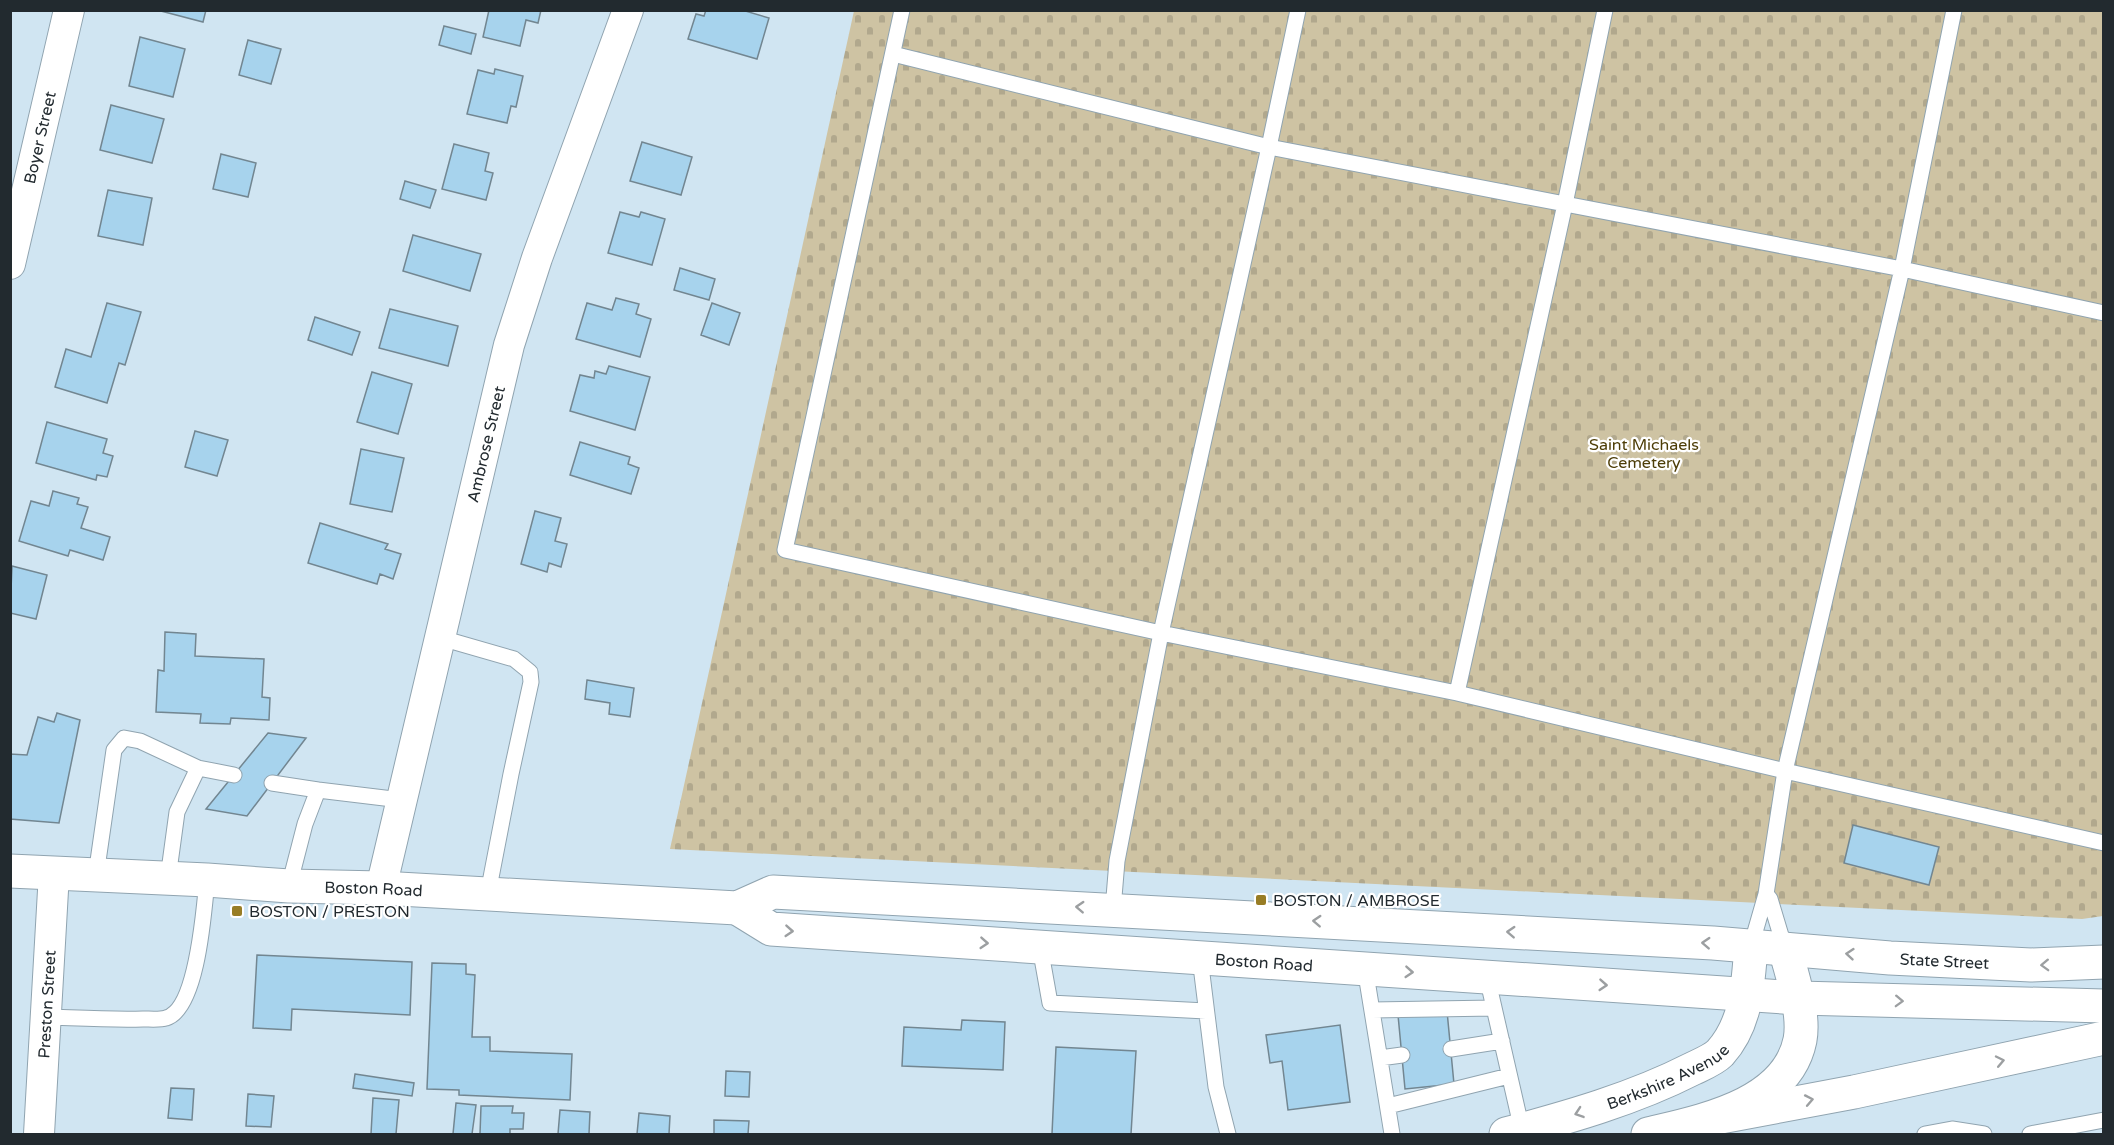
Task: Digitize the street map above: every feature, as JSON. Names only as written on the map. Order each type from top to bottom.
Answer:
[{"type":"main road","name":"Boston Road","points":[[10,871],[289,886],[488,893],[737,908],[773,892],[1113,909],[1785,949]]},
{"type":"main road","name":"Boston Road","points":[[737,908],[771,929],[1365,969],[1491,993],[1747,994],[1798,998]]},
{"type":"main road","name":"Berkshire Avenue","points":[[1514,1132],[1567,1117],[1662,1084],[1719,1055],[1737,1028],[1747,994],[1751,946]]},
{"type":"main road","name":"State Street","points":[[1785,949],[1890,958],[2031,965],[2103,962]]},
{"type":"main road","points":[[1710,1119],[1748,1102],[1775,1084],[1792,1062],[1800,1038],[1798,998],[1785,949]]},
{"type":"main road","points":[[1798,998],[2103,1006]]},
{"type":"main road","points":[[1648,1134],[1710,1119],[1854,1092],[2103,1038]]},
{"type":"street","name":"Boyer Street","points":[[10,264],[69,10]]},
{"type":"street","name":"Ambrose Street","points":[[381,888],[509,345],[537,258],[628,10]]},
{"type":"street","name":"Preston Street","points":[[39,1134],[54,873]]},
{"type":"lane","points":[[902,10],[785,550],[1161,633],[1457,693],[2103,843]]},
{"type":"lane","points":[[1113,909],[1117,861],[1161,633],[1298,10]]},
{"type":"lane","points":[[1457,693],[1565,204],[1605,10]]},
{"type":"lane","points":[[1751,946],[1766,894],[1785,771],[1902,269],[1954,10]]},
{"type":"lane","points":[[893,54],[1269,147],[1902,269],[2103,313]]},
{"type":"lane","points":[[441,638],[514,659],[530,672],[531,682],[488,893]]},
{"type":"lane","points":[[96,875],[114,750],[124,738],[140,741],[198,768],[234,775]]},
{"type":"lane","points":[[168,878],[177,813],[198,768]]},
{"type":"lane","points":[[272,783],[401,800]]},
{"type":"lane","points":[[289,886],[304,824],[318,790]]},
{"type":"lane","points":[[46,1017],[134,1019],[166,1018],[174,1014],[183,1001],[191,982],[198,956],[207,880]]},
{"type":"lane","points":[[1766,894],[1770,899],[1785,949]]},
{"type":"lane","points":[[1040,947],[1050,1003],[1206,1011]]},
{"type":"lane","points":[[1200,958],[1216,1088],[1228,1134]]},
{"type":"lane","points":[[1365,969],[1392,1134]]},
{"type":"lane","points":[[1371,1010],[1491,993],[1509,1076],[1514,1132]]},
{"type":"lane","points":[[1451,1049],[1502,1041]]},
{"type":"lane","points":[[1380,1058],[1402,1055]]},
{"type":"lane","points":[[1388,1106],[1509,1076]]},
{"type":"lane","points":[[2031,1134],[2103,1123]]},
{"type":"lane","points":[[1925,1134],[1952,1129],[1984,1134]]},
{"type":"green space","name":"Saint Michaels Cemetery","points":[[854,11],[2103,11],[2103,916],[2082,919],[670,849]]},
{"type":"building","points":[[157,10],[206,10],[203,22]]},
{"type":"building","points":[[489,10],[541,10],[538,23],[526,20],[520,46],[483,37]]},
{"type":"building","points":[[706,10],[742,10],[769,18],[757,59],[688,39],[696,14],[704,16]]},
{"type":"building","points":[[444,26],[476,34],[471,54],[439,45]]},
{"type":"building","points":[[140,37],[185,49],[173,97],[129,86]]},
{"type":"building","points":[[248,40],[281,49],[271,84],[239,75]]},
{"type":"building","points":[[495,69],[523,76],[516,107],[511,106],[507,123],[467,114],[478,70],[494,74]]},
{"type":"building","points":[[111,105],[164,119],[152,163],[100,150]]},
{"type":"building","points":[[642,142],[692,157],[681,195],[630,181]]},
{"type":"building","points":[[454,144],[489,153],[485,171],[493,173],[486,200],[442,189]]},
{"type":"building","points":[[221,154],[256,163],[248,197],[213,189]]},
{"type":"building","points":[[405,181],[436,190],[430,208],[400,199]]},
{"type":"building","points":[[108,190],[152,198],[143,245],[98,236]]},
{"type":"building","points":[[620,212],[639,217],[641,212],[665,219],[652,265],[608,253]]},
{"type":"building","points":[[413,235],[481,254],[470,291],[403,271]]},
{"type":"building","points":[[680,268],[715,279],[709,300],[674,290]]},
{"type":"building","points":[[616,298],[639,304],[636,314],[651,319],[640,357],[576,339],[587,303],[612,310]]},
{"type":"building","points":[[107,303],[141,312],[125,365],[119,363],[107,403],[55,387],[66,349],[91,357]]},
{"type":"building","points":[[712,303],[740,313],[729,345],[701,335]]},
{"type":"building","points":[[390,309],[458,326],[448,366],[379,348]]},
{"type":"building","points":[[315,317],[360,332],[352,355],[308,340]]},
{"type":"building","points":[[609,366],[650,377],[635,430],[570,411],[580,375],[594,378],[595,371],[606,374]]},
{"type":"building","points":[[372,372],[412,384],[398,434],[357,422]]},
{"type":"building","points":[[47,422],[107,439],[103,453],[113,456],[107,477],[97,475],[96,480],[36,463]]},
{"type":"building","points":[[195,431],[228,440],[217,476],[185,467]]},
{"type":"building","points":[[580,442],[630,457],[628,464],[639,468],[631,494],[570,475]]},
{"type":"building","points":[[361,449],[404,458],[392,512],[350,504]]},
{"type":"building","points":[[53,491],[79,498],[77,504],[88,507],[81,528],[110,537],[103,560],[70,550],[68,556],[19,541],[31,501],[49,506]]},
{"type":"building","points":[[535,511],[561,518],[555,541],[567,544],[561,567],[549,563],[547,572],[521,564]]},
{"type":"building","points":[[320,523],[388,544],[385,549],[401,554],[393,579],[380,574],[377,584],[308,563]]},
{"type":"building","points":[[12,566],[47,575],[36,619],[10,613]]},
{"type":"building","points":[[165,632],[196,634],[195,656],[264,659],[262,697],[270,698],[269,720],[231,718],[230,724],[200,723],[201,714],[156,712],[158,670],[164,671]]},
{"type":"building","points":[[587,680],[634,688],[630,717],[609,714],[610,703],[585,699]]},
{"type":"building","points":[[57,713],[80,720],[59,823],[10,819],[10,754],[27,755],[38,717],[54,722]]},
{"type":"building","points":[[268,733],[306,738],[247,816],[206,809]]},
{"type":"building","points":[[1853,825],[1939,847],[1929,885],[1844,863]]},
{"type":"building","points":[[257,955],[412,962],[410,1015],[292,1009],[291,1030],[253,1028]]},
{"type":"building","points":[[432,963],[466,964],[466,974],[475,975],[472,1037],[490,1037],[490,1051],[572,1054],[570,1100],[459,1095],[459,1090],[427,1089]]},
{"type":"building","points":[[1447,1011],[1454,1084],[1405,1089],[1398,1015]]},
{"type":"building","points":[[962,1020],[1005,1022],[1003,1070],[902,1066],[904,1027],[961,1030]]},
{"type":"building","points":[[1340,1025],[1350,1102],[1288,1110],[1282,1061],[1270,1063],[1266,1035]]},
{"type":"building","points":[[1056,1047],[1136,1051],[1131,1134],[1052,1134]]},
{"type":"building","points":[[726,1071],[750,1072],[749,1097],[725,1096]]},
{"type":"building","points":[[355,1074],[414,1083],[412,1096],[353,1088]]},
{"type":"building","points":[[171,1088],[194,1089],[192,1120],[168,1118]]},
{"type":"building","points":[[248,1094],[274,1096],[271,1127],[246,1126]]},
{"type":"building","points":[[373,1098],[399,1100],[396,1134],[371,1134]]},
{"type":"building","points":[[456,1103],[476,1105],[472,1134],[453,1134]]},
{"type":"building","points":[[481,1106],[513,1106],[512,1113],[524,1113],[523,1129],[510,1129],[510,1134],[480,1134]]},
{"type":"building","points":[[560,1110],[590,1112],[589,1134],[558,1134]]},
{"type":"building","points":[[639,1113],[670,1116],[669,1134],[637,1134]]},
{"type":"building","points":[[714,1120],[749,1121],[748,1134],[714,1134]]},
{"type":"place","name":"BOSTON / AMBROSE","points":[[1261,900]]},
{"type":"place","name":"BOSTON / PRESTON","points":[[237,911]]}]
